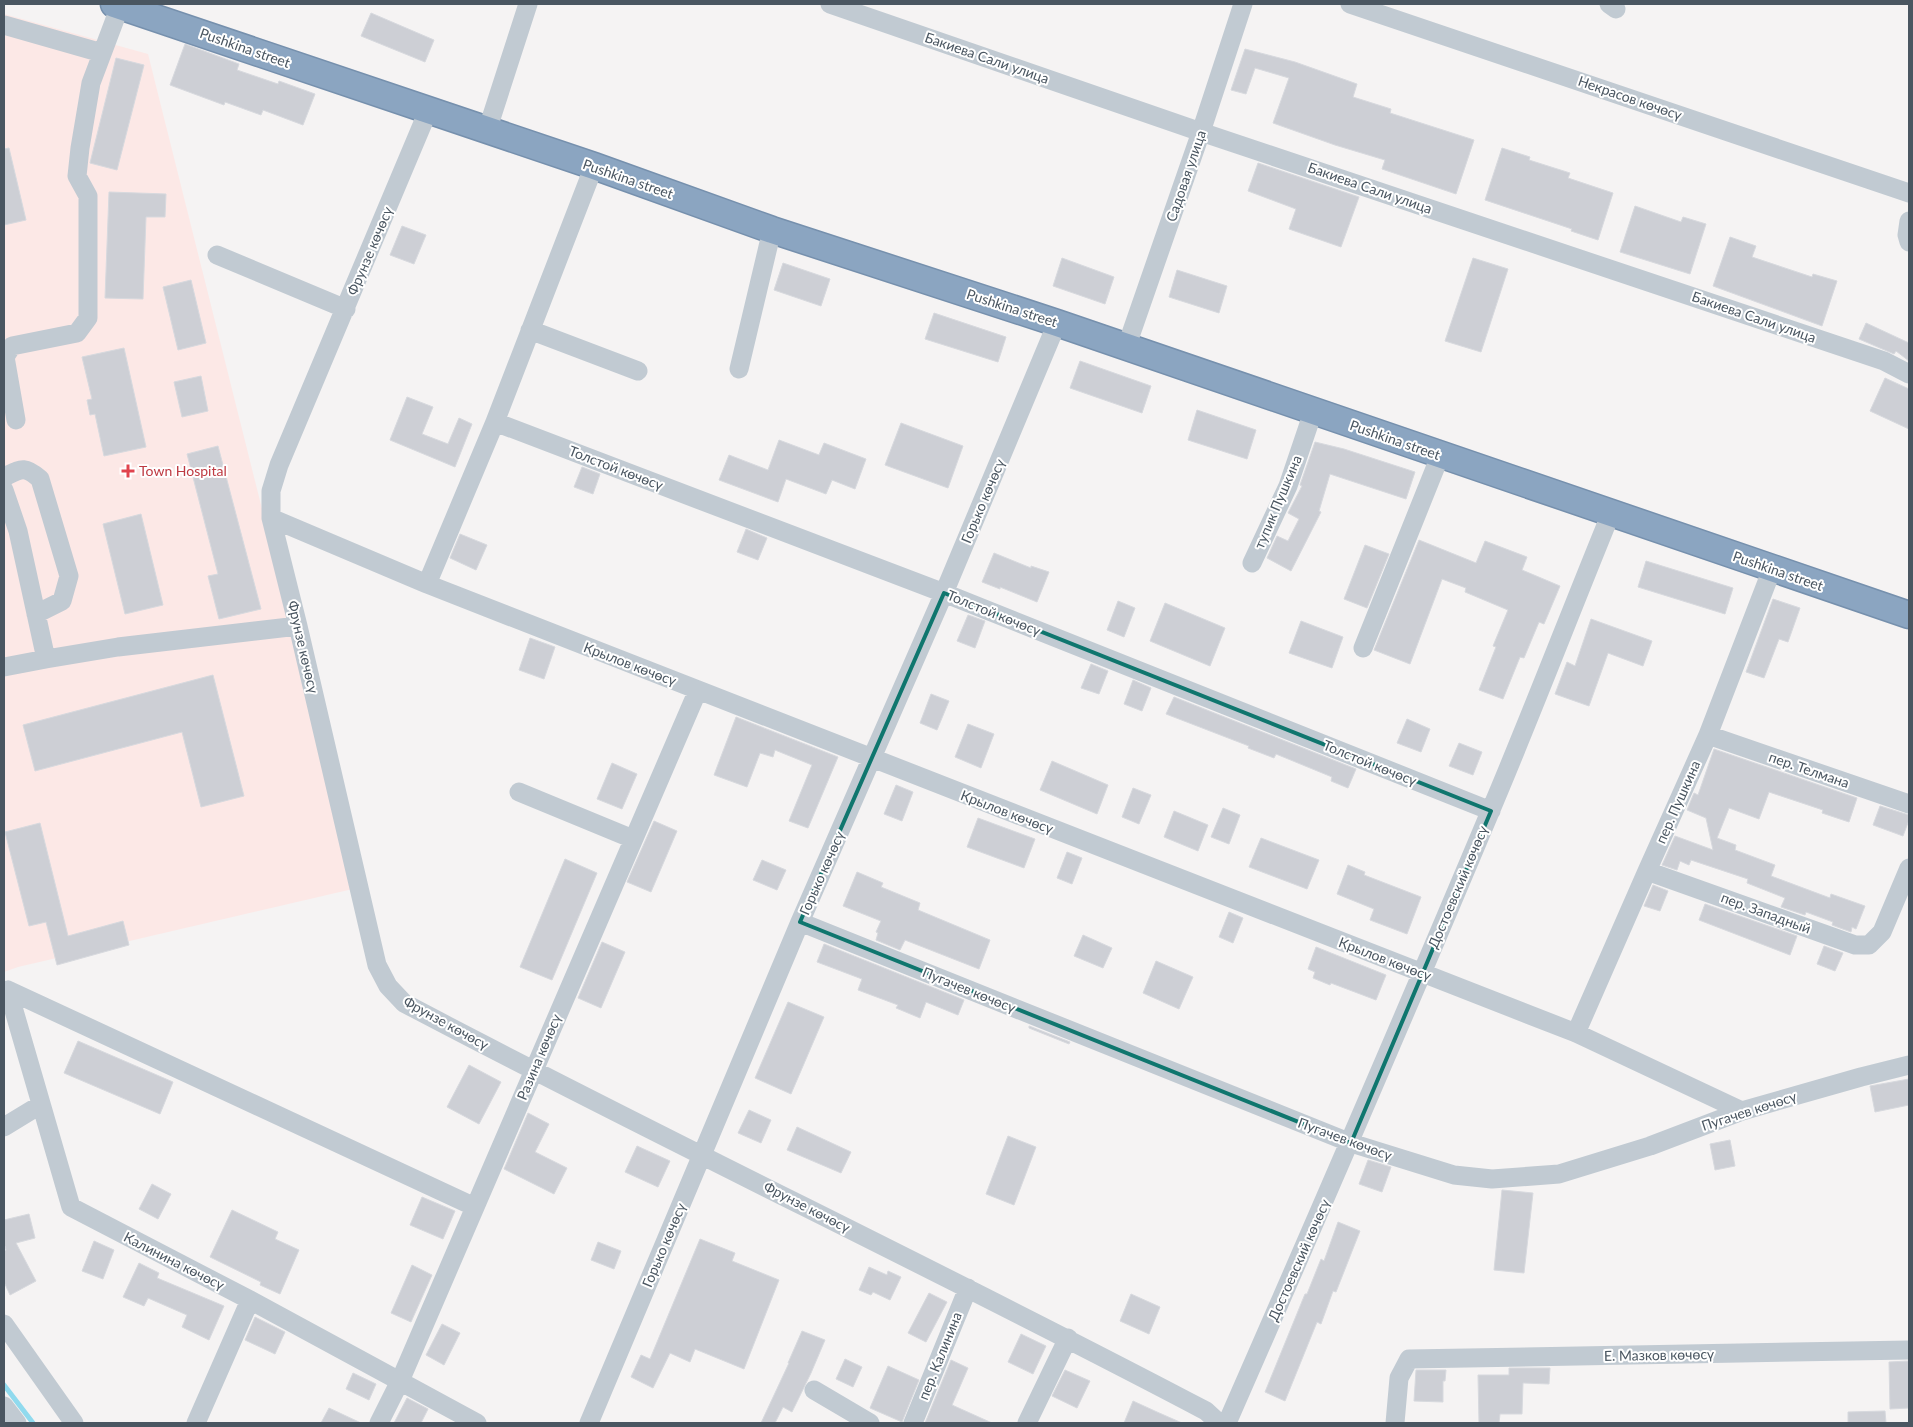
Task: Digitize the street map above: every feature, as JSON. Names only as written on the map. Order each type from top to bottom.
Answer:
[{"type":"highway","name":"Pushkina street","points":[[117,5],[594,166],[772,230],[1057,323],[1440,456],[1909,615]]},
{"type":"street","points":[[487,131],[528,4]]},
{"type":"street","name":"Бакиева Сали улица","points":[[830,4],[1201,132],[1875,358],[1909,374]]},
{"type":"street","name":"Садовая улица","points":[[1126,348],[1243,4]]},
{"type":"street","name":"Некрасов көчөсү","points":[[1350,4],[1909,193]]},
{"type":"street","points":[[16,420],[5,357],[12,346],[77,333],[88,318],[88,196],[78,176],[80,148],[91,83],[117,5]]},
{"type":"street","points":[[4,25],[102,53]]},
{"type":"street","name":"Фрунзе көчөсү","points":[[428,111],[279,465],[271,491],[271,518],[378,965],[388,986],[404,1003],[533,1071],[1068,1338],[1206,1411],[1219,1423]]},
{"type":"street","points":[[427,584],[495,422],[594,166]]},
{"type":"street","points":[[1909,221],[1907,235],[1909,242]]},
{"type":"street","points":[[739,369],[772,230]]},
{"type":"street","points":[[217,255],[346,309]]},
{"type":"street","name":"Горько көчөсү","points":[[589,1423],[800,922],[944,593],[1057,323]]},
{"type":"street","points":[[530,330],[638,371]]},
{"type":"street","name":"тупик Пушкина","points":[[1252,563],[1288,486],[1313,412]]},
{"type":"street","name":"Толстой көчөсү","points":[[495,422],[944,593],[1491,811]]},
{"type":"street","points":[[1364,648],[1440,456]]},
{"type":"street","points":[[4,477],[21,469],[31,470],[40,479],[69,576],[62,601],[36,614]]},
{"type":"street","points":[[4,490],[18,531],[46,659]]},
{"type":"street","name":"Достоевский көчөсү","points":[[1227,1423],[1351,1143],[1421,973],[1491,811],[1610,513]]},
{"type":"street","name":"Крылов көчөсү","points":[[271,518],[427,584],[1576,1033],[1742,1111]]},
{"type":"street","name":"пер. Пушкина","points":[[1576,1033],[1646,871],[1708,735],[1772,569]]},
{"type":"street","points":[[4,667],[118,647],[298,626]]},
{"type":"street","name":"Разина көчөсү","points":[[379,1423],[400,1382],[698,690]]},
{"type":"street","name":"пер. Телмана","points":[[1708,735],[1909,804]]},
{"type":"street","points":[[519,792],[633,839]]},
{"type":"street","name":"пер. Западный","points":[[1646,871],[1855,945],[1869,945],[1882,932],[1909,868]]},
{"type":"street","name":"Пугачев көчөсү","points":[[800,922],[1351,1143],[1454,1175],[1492,1179],[1559,1174],[1650,1146],[1742,1111],[1909,1065]]},
{"type":"street","name":"Калинина көчөсү","points":[[475,1206],[8,990],[70,1207],[250,1300],[476,1423]]},
{"type":"street","points":[[4,1127],[40,1105]]},
{"type":"street","name":"пер. Калинина","points":[[913,1423],[968,1288]]},
{"type":"street","points":[[196,1423],[250,1300]]},
{"type":"street","points":[[4,1324],[74,1423]]},
{"type":"street","points":[[1027,1423],[1068,1338]]},
{"type":"street","name":"Е. Мазков көчөсү","points":[[1396,1423],[1399,1378],[1409,1359],[1909,1350]]},
{"type":"street","points":[[814,1390],[870,1423]]},
{"type":"street","points":[[4,1406],[17,1423]]},
{"type":"highlighted area","points":[[944,593],[1491,811],[1351,1143],[800,922]]},
{"type":"shaded area","name":"Town Hospital","points":[[4,14],[148,54],[357,888],[18,967],[4,972]]},
{"type":"building","points":[[371,13],[434,40],[425,62],[361,36]]},
{"type":"building","points":[[185,44],[239,64],[237,70],[278,84],[279,81],[315,94],[303,125],[263,110],[261,115],[225,102],[224,105],[170,85]]},
{"type":"building","points":[[1245,49],[1295,62],[1357,84],[1353,97],[1391,109],[1390,113],[1474,140],[1456,194],[1382,169],[1385,160],[1273,123],[1289,78],[1255,68],[1246,94],[1231,90]]},
{"type":"building","points":[[116,58],[144,65],[117,170],[90,163]]},
{"type":"building","points":[[9,148],[26,220],[4,225],[4,149]]},
{"type":"building","points":[[1502,148],[1530,157],[1529,160],[1570,173],[1568,178],[1613,193],[1598,240],[1571,231],[1572,229],[1485,200]]},
{"type":"building","points":[[1258,163],[1359,197],[1341,247],[1289,229],[1296,209],[1248,191]]},
{"type":"building","points":[[109,192],[166,194],[165,217],[146,217],[143,299],[105,298]]},
{"type":"building","points":[[1635,206],[1681,222],[1683,217],[1706,224],[1690,274],[1620,252]]},
{"type":"building","points":[[402,226],[426,235],[414,264],[390,255]]},
{"type":"building","points":[[1730,237],[1756,246],[1752,257],[1812,277],[1813,274],[1837,281],[1822,326],[1713,286]]},
{"type":"building","points":[[1062,258],[1114,277],[1105,304],[1053,286]]},
{"type":"building","points":[[1473,258],[1508,269],[1481,352],[1445,341]]},
{"type":"building","points":[[783,263],[830,279],[821,306],[774,290]]},
{"type":"building","points":[[1177,270],[1227,286],[1219,313],[1169,297]]},
{"type":"building","points":[[191,280],[206,343],[178,350],[163,287]]},
{"type":"building","points":[[934,313],[1006,337],[998,362],[925,339]]},
{"type":"building","points":[[1866,323],[1909,343],[1909,361],[1896,351],[1894,354],[1859,339]]},
{"type":"building","points":[[124,348],[146,447],[104,456],[95,414],[90,415],[87,400],[92,399],[82,357]]},
{"type":"building","points":[[1080,361],[1151,386],[1142,413],[1070,388]]},
{"type":"building","points":[[201,376],[208,411],[182,417],[174,382]]},
{"type":"building","points":[[1885,378],[1909,389],[1909,429],[1870,411]]},
{"type":"building","points":[[407,397],[433,407],[422,434],[448,444],[459,418],[472,424],[455,467],[390,440]]},
{"type":"building","points":[[1197,410],[1256,430],[1247,459],[1188,440]]},
{"type":"building","points":[[901,423],[963,446],[948,488],[885,465]]},
{"type":"building","points":[[779,440],[819,455],[824,443],[866,459],[855,489],[832,480],[826,494],[786,479],[778,502],[719,480],[729,455],[768,470]]},
{"type":"building","points":[[1315,442],[1344,449],[1415,472],[1406,499],[1330,474],[1319,511],[1321,512],[1291,571],[1267,558],[1277,536],[1288,541],[1299,519],[1288,513],[1302,486],[1300,485]]},
{"type":"building","points":[[218,446],[261,609],[219,619],[208,576],[218,574],[187,454]]},
{"type":"building","points":[[582,467],[600,474],[593,494],[574,487]]},
{"type":"building","points":[[141,514],[163,605],[125,614],[103,524]]},
{"type":"building","points":[[746,529],[767,538],[758,560],[737,552]]},
{"type":"building","points":[[460,534],[487,545],[476,570],[450,558]]},
{"type":"building","points":[[1419,540],[1476,563],[1485,541],[1527,557],[1522,570],[1560,586],[1544,624],[1539,622],[1524,658],[1520,657],[1503,699],[1479,690],[1496,647],[1493,646],[1508,610],[1465,592],[1466,588],[1442,579],[1410,664],[1374,650]]},
{"type":"building","points":[[1365,545],[1389,554],[1367,608],[1344,599]]},
{"type":"building","points":[[994,553],[1031,568],[1031,566],[1049,572],[1037,602],[982,582]]},
{"type":"building","points":[[1646,561],[1733,588],[1725,614],[1638,587]]},
{"type":"building","points":[[1773,599],[1800,608],[1788,642],[1779,639],[1764,678],[1746,672]]},
{"type":"building","points":[[1118,601],[1135,608],[1124,637],[1107,630]]},
{"type":"building","points":[[1165,603],[1225,628],[1210,666],[1150,641]]},
{"type":"building","points":[[968,615],[985,621],[975,648],[957,641]]},
{"type":"building","points":[[1591,619],[1652,641],[1643,666],[1608,653],[1589,706],[1555,694],[1567,662],[1575,666]]},
{"type":"building","points":[[1301,621],[1343,637],[1332,668],[1289,653]]},
{"type":"building","points":[[530,638],[555,647],[544,679],[519,670]]},
{"type":"building","points":[[1091,664],[1108,671],[1099,694],[1081,688]]},
{"type":"building","points":[[213,675],[244,796],[201,807],[182,732],[35,771],[23,725]]},
{"type":"building","points":[[1133,680],[1151,688],[1142,711],[1124,704]]},
{"type":"building","points":[[931,694],[949,701],[937,730],[920,723]]},
{"type":"building","points":[[1174,697],[1356,769],[1348,788],[1331,781],[1332,777],[1276,754],[1274,758],[1248,748],[1249,746],[1166,714]]},
{"type":"building","points":[[736,717],[838,757],[808,828],[789,821],[812,765],[775,750],[773,757],[760,753],[747,787],[714,775]]},
{"type":"building","points":[[1407,719],[1430,729],[1421,752],[1397,743]]},
{"type":"building","points":[[968,724],[994,734],[981,768],[955,757]]},
{"type":"building","points":[[1459,743],[1482,752],[1473,775],[1449,766]]},
{"type":"building","points":[[1714,749],[1857,798],[1849,822],[1822,813],[1823,810],[1769,792],[1759,819],[1729,808],[1717,838],[1736,845],[1735,850],[1775,865],[1771,876],[1830,898],[1831,894],[1865,906],[1856,929],[1852,927],[1851,932],[1832,925],[1833,922],[1806,912],[1805,915],[1781,907],[1785,898],[1747,883],[1748,879],[1691,860],[1689,865],[1680,861],[1677,870],[1662,865],[1675,836],[1713,850],[1706,818],[1687,810],[1694,793],[1698,795]]},
{"type":"building","points":[[1052,761],[1108,785],[1097,814],[1040,790]]},
{"type":"building","points":[[612,763],[637,774],[622,809],[597,799]]},
{"type":"building","points":[[896,785],[913,792],[902,821],[884,814]]},
{"type":"building","points":[[1133,788],[1151,795],[1139,824],[1122,817]]},
{"type":"building","points":[[1880,806],[1909,815],[1903,836],[1873,825]]},
{"type":"building","points":[[1223,808],[1240,815],[1229,844],[1211,837]]},
{"type":"building","points":[[1174,811],[1208,825],[1198,851],[1164,837]]},
{"type":"building","points":[[978,818],[1035,839],[1024,868],[967,847]]},
{"type":"building","points":[[654,821],[677,831],[651,892],[627,882]]},
{"type":"building","points":[[40,823],[68,936],[123,921],[129,945],[57,965],[46,922],[29,926],[5,832]]},
{"type":"building","points":[[1261,838],[1319,860],[1307,889],[1249,867]]},
{"type":"building","points":[[1067,852],[1082,858],[1072,884],[1057,878]]},
{"type":"building","points":[[565,859],[597,873],[552,980],[520,967]]},
{"type":"building","points":[[762,860],[786,870],[777,890],[753,880]]},
{"type":"building","points":[[1348,865],[1365,872],[1364,875],[1421,897],[1407,934],[1370,920],[1374,909],[1337,894]]},
{"type":"building","points":[[857,872],[883,883],[881,887],[920,903],[918,910],[990,940],[979,969],[905,940],[900,950],[876,940],[878,933],[876,932],[881,921],[843,906]]},
{"type":"building","points":[[1653,885],[1668,891],[1660,911],[1644,906]]},
{"type":"building","points":[[1705,904],[1797,936],[1790,955],[1699,920]]},
{"type":"building","points":[[1229,912],[1243,918],[1233,943],[1219,937]]},
{"type":"building","points":[[1083,935],[1112,948],[1103,968],[1074,956]]},
{"type":"building","points":[[602,942],[625,952],[601,1008],[578,998]]},
{"type":"building","points":[[824,944],[964,1000],[958,1015],[926,1002],[920,1018],[896,1008],[898,1005],[858,990],[862,979],[817,962]]},
{"type":"building","points":[[1824,946],[1843,953],[1835,971],[1817,964]]},
{"type":"building","points":[[1316,947],[1386,975],[1376,1000],[1313,978],[1315,972],[1308,969]]},
{"type":"building","points":[[1156,961],[1193,977],[1179,1009],[1143,993]]},
{"type":"building","points":[[788,1002],[824,1017],[791,1094],[755,1078]]},
{"type":"building","points":[[1029,1026],[1070,1042],[1069,1044],[1029,1028]]},
{"type":"building","points":[[78,1041],[173,1082],[160,1114],[64,1073]]},
{"type":"building","points":[[469,1065],[501,1082],[479,1124],[447,1107]]},
{"type":"building","points":[[1909,1079],[1909,1105],[1875,1112],[1870,1086]]},
{"type":"building","points":[[749,1110],[771,1120],[761,1143],[738,1133]]},
{"type":"building","points":[[528,1113],[549,1124],[535,1152],[567,1168],[554,1194],[504,1169]]},
{"type":"building","points":[[797,1127],[851,1152],[841,1173],[787,1150]]},
{"type":"building","points":[[1008,1136],[1036,1147],[1014,1205],[986,1194]]},
{"type":"building","points":[[1730,1140],[1735,1166],[1715,1170],[1710,1144]]},
{"type":"building","points":[[637,1146],[670,1161],[658,1187],[625,1172]]},
{"type":"building","points":[[1368,1160],[1391,1167],[1382,1192],[1359,1184]]},
{"type":"building","points":[[152,1184],[171,1194],[158,1219],[139,1209]]},
{"type":"building","points":[[1502,1190],[1533,1193],[1524,1273],[1494,1270]]},
{"type":"building","points":[[422,1197],[455,1211],[443,1239],[410,1225]]},
{"type":"building","points":[[232,1210],[278,1232],[275,1239],[299,1250],[280,1294],[260,1285],[261,1282],[210,1257]]},
{"type":"building","points":[[29,1214],[35,1238],[16,1243],[36,1281],[10,1295],[4,1282],[4,1252],[6,1250],[4,1246],[4,1220]]},
{"type":"building","points":[[1338,1222],[1360,1231],[1336,1292],[1333,1291],[1321,1324],[1317,1322],[1285,1401],[1265,1392],[1305,1294],[1307,1294],[1321,1259],[1324,1261]]},
{"type":"building","points":[[700,1239],[735,1253],[732,1261],[779,1280],[744,1369],[695,1349],[690,1362],[670,1353],[653,1388],[631,1377],[641,1355],[650,1359]]},
{"type":"building","points":[[94,1241],[114,1250],[103,1279],[82,1271]]},
{"type":"building","points":[[598,1242],[621,1251],[614,1269],[591,1260]]},
{"type":"building","points":[[139,1263],[159,1273],[157,1278],[224,1306],[209,1340],[182,1327],[187,1315],[148,1298],[144,1306],[123,1297]]},
{"type":"building","points":[[412,1265],[432,1275],[411,1322],[391,1313]]},
{"type":"building","points":[[869,1267],[887,1275],[888,1271],[901,1277],[890,1300],[873,1292],[871,1295],[859,1290]]},
{"type":"building","points":[[929,1293],[947,1302],[926,1342],[908,1333]]},
{"type":"building","points":[[1131,1294],[1160,1307],[1149,1334],[1120,1321]]},
{"type":"building","points":[[255,1317],[285,1332],[275,1354],[245,1340]]},
{"type":"building","points":[[442,1324],[460,1333],[444,1365],[426,1355]]},
{"type":"building","points":[[802,1331],[825,1340],[811,1373],[792,1412],[783,1407],[775,1423],[761,1423],[789,1363]]},
{"type":"building","points":[[1021,1334],[1046,1346],[1033,1374],[1008,1362]]},
{"type":"building","points":[[845,1359],[862,1367],[853,1387],[836,1379]]},
{"type":"building","points":[[951,1360],[968,1368],[952,1405],[992,1423],[925,1423]]},
{"type":"building","points":[[1909,1361],[1909,1408],[1890,1409],[1889,1362]]},
{"type":"building","points":[[888,1366],[919,1380],[902,1422],[870,1408]]},
{"type":"building","points":[[1509,1368],[1550,1368],[1549,1384],[1523,1383],[1522,1414],[1500,1414],[1499,1423],[1479,1423],[1478,1375],[1509,1375]]},
{"type":"building","points":[[1065,1370],[1090,1381],[1077,1408],[1052,1396]]},
{"type":"building","points":[[1416,1370],[1446,1370],[1445,1381],[1443,1381],[1443,1402],[1414,1401]]},
{"type":"building","points":[[353,1373],[376,1384],[369,1400],[346,1389]]},
{"type":"building","points":[[407,1398],[428,1409],[421,1423],[394,1423]]},
{"type":"building","points":[[1133,1401],[1157,1412],[1182,1423],[1124,1423]]},
{"type":"building","points":[[329,1408],[361,1423],[321,1423]]},
{"type":"building","points":[[1885,1411],[1886,1423],[1848,1423],[1848,1412]]},
{"type":"waterway","points":[[4,1385],[33,1423]]},
{"type":"place","name":"Town Hospital","points":[[128,471]]}]
